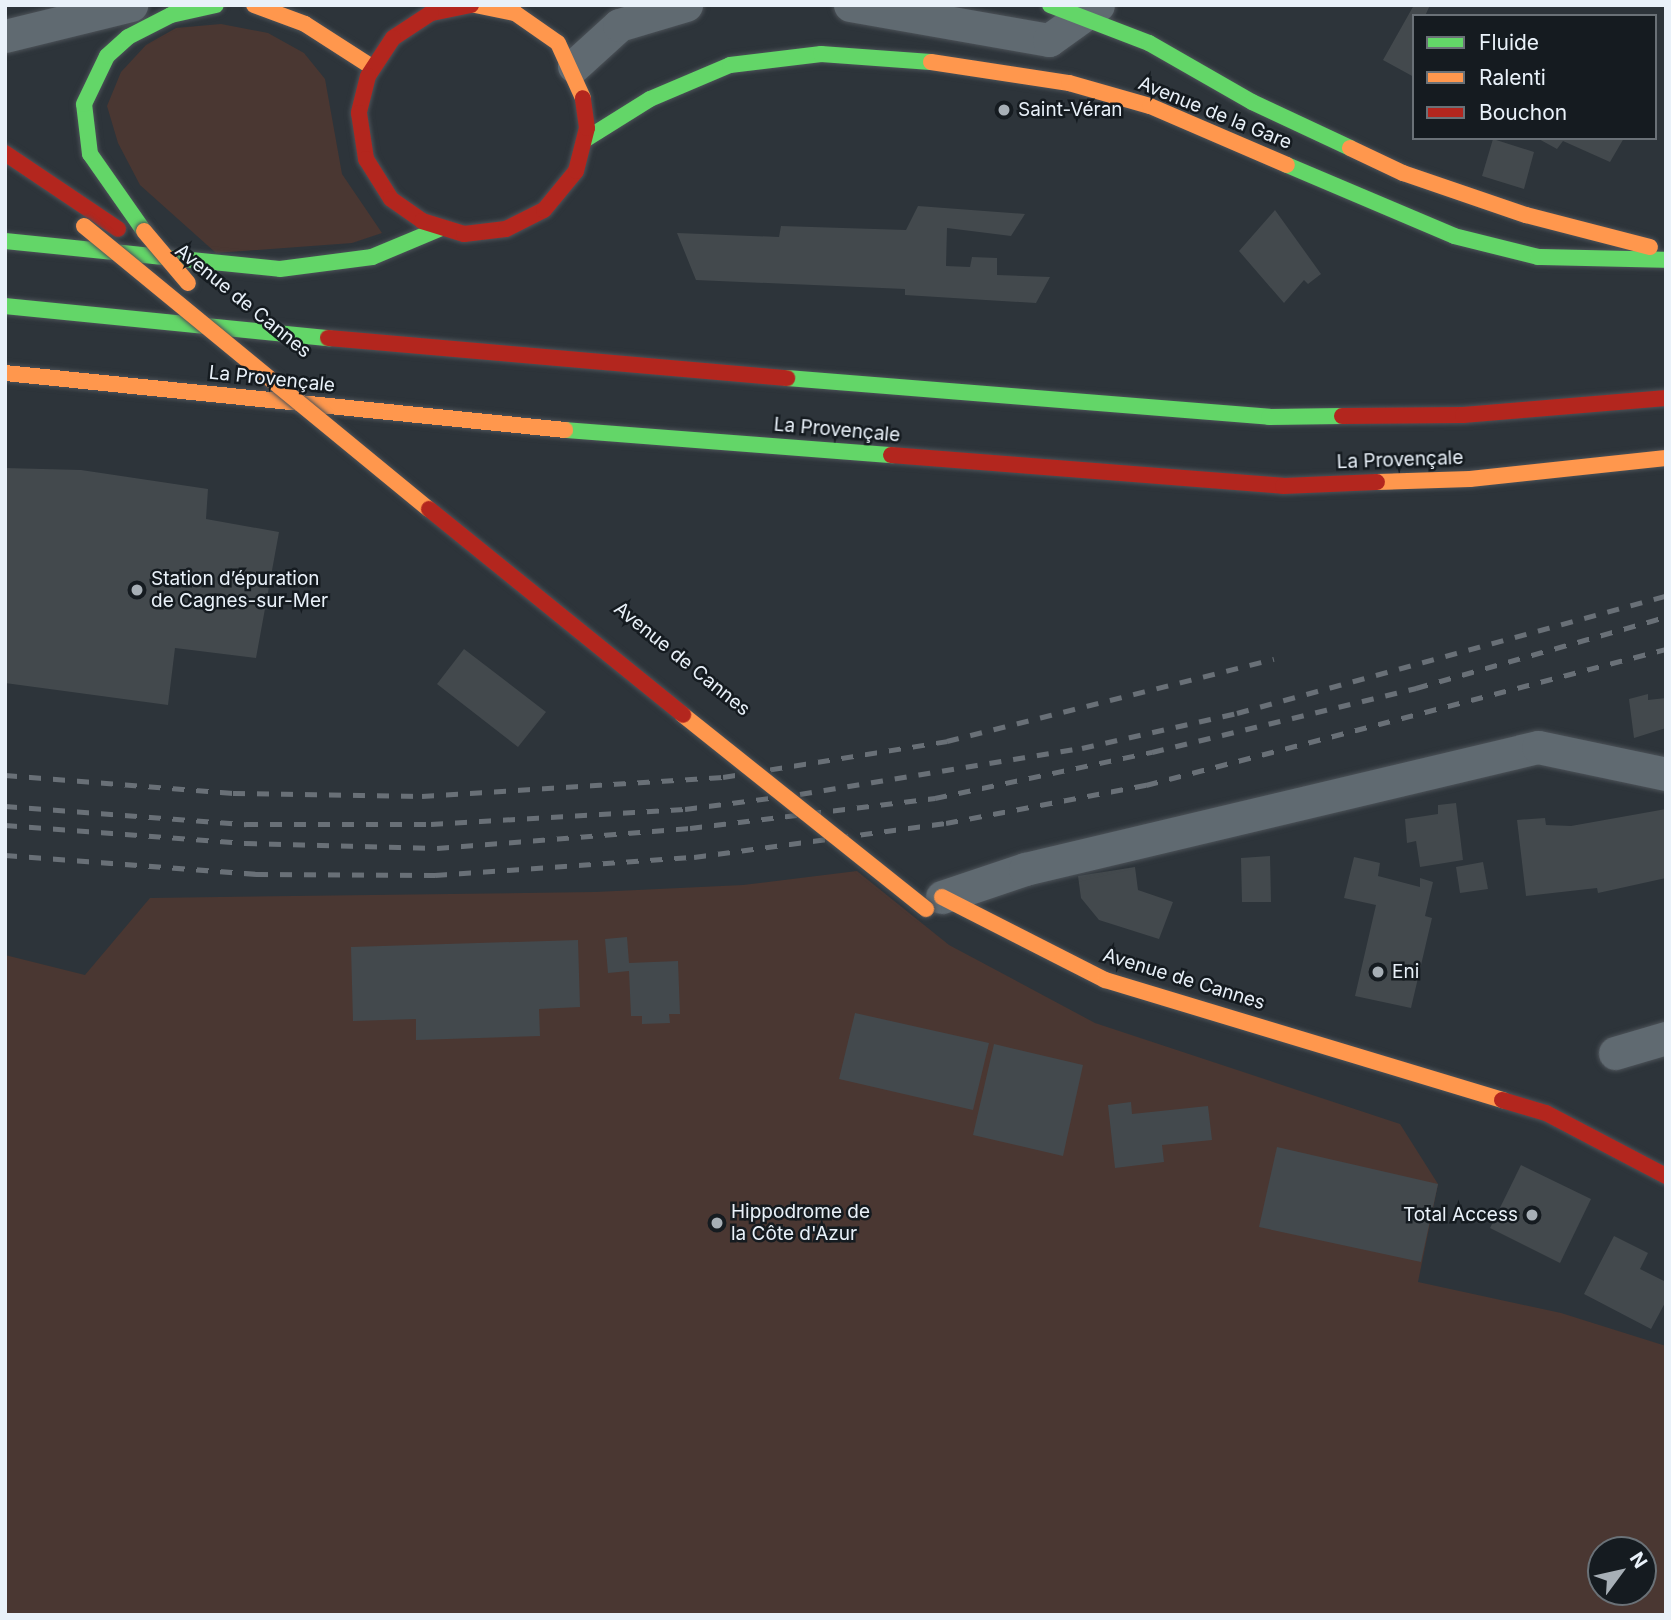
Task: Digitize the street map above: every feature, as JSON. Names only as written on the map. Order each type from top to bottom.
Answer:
[{"type":"main road","name":"Avenue de Cannes","points":[[5,153],[118,229],[193,287],[144,231],[90,154],[84,104],[107,56],[128,37],[171,15],[216,5]]},
{"type":"main road","points":[[254,5],[305,23],[372,67]]},
{"type":"main road","points":[[473,5],[525,18],[548,33],[574,66],[587,107],[586,139],[569,183],[537,215],[489,233],[439,229],[405,212],[370,168],[359,122],[372,67],[393,38],[423,9],[473,5]]},
{"type":"main road","name":"Avenue de la Gare","points":[[1050,5],[1093,11],[1332,143],[1403,173],[1526,215],[1666,251]]},
{"type":"main road","points":[[525,18],[547,9]]},
{"type":"main road","name":"Avenue de la Gare","points":[[586,139],[650,99],[730,65],[821,54],[916,60],[1069,83],[1150,106],[1454,236],[1538,257],[1666,260]]},
{"type":"main road","name":"Avenue de Cannes","points":[[5,176],[84,226],[588,640],[934,902],[1105,979],[1404,1067],[1546,1113],[1666,1175]]},
{"type":"main road","points":[[5,241],[280,269],[372,257],[439,229]]},
{"type":"main road","points":[[5,306],[526,358],[1269,417],[1463,415],[1666,398]]},
{"type":"main road","name":"Avenue de Cannes","points":[[220,309],[274,352]]},
{"type":"main road","name":"La Provençale","points":[[5,373],[521,426],[1283,486],[1470,479],[1666,458]]},
{"type":"main road","points":[[317,387],[370,431]]},
{"type":"main road","name":"Avenue de Cannes","points":[[1227,1036],[1307,1058],[1404,1067]]},
{"type":"street","points":[[5,17],[57,5]]},
{"type":"street","points":[[5,36],[131,5]]},
{"type":"street","points":[[574,66],[619,25],[687,5]]},
{"type":"street","points":[[850,5],[1049,40],[1093,11]]},
{"type":"street","points":[[934,902],[1025,869],[1538,747],[1666,774]]},
{"type":"street","points":[[1615,1053],[1666,1038]]},
{"type":"shaded area","points":[[221,24],[268,33],[304,53],[325,79],[342,174],[382,233],[352,243],[216,253],[140,185],[118,143],[107,106],[121,72],[146,45],[176,28]]},
{"type":"shaded area","name":"Hippodrome de la Côte d'Azur","points":[[857,871],[949,945],[1095,1023],[1400,1124],[1438,1184],[1418,1282],[1561,1313],[1666,1346],[1666,1615],[5,1615],[5,955],[85,975],[150,898],[595,892],[743,885]]},
{"type":"building","points":[[1414,5],[1430,5],[1426,14],[1412,14],[1412,76],[1383,60]]},
{"type":"building","points":[[1493,140],[1534,152],[1524,189],[1482,176]]},
{"type":"building","points":[[1541,140],[1623,140],[1610,162],[1563,141],[1557,149]]},
{"type":"building","points":[[918,206],[1025,214],[1011,236],[947,228],[946,266],[970,267],[972,257],[997,258],[997,275],[1050,277],[1036,303],[905,295],[905,289],[696,280],[677,233],[779,237],[781,226],[906,230]]},
{"type":"building","points":[[1275,210],[1321,274],[1308,284],[1304,280],[1284,303],[1239,251]]},
{"type":"building","name":"Station d’épuration de Cagnes-sur-Mer","points":[[5,468],[81,470],[208,489],[206,519],[279,532],[256,658],[175,648],[168,705],[5,683]]},
{"type":"building","points":[[464,649],[546,712],[518,747],[437,684]]},
{"type":"building","points":[[1648,694],[1648,700],[1666,698],[1666,728],[1634,738],[1629,699]]},
{"type":"building","points":[[1456,803],[1463,860],[1420,867],[1416,841],[1407,843],[1405,819],[1438,814],[1438,805]]},
{"type":"building","points":[[1666,809],[1666,878],[1598,893],[1597,888],[1526,896],[1517,820],[1545,818],[1546,825],[1571,826]]},
{"type":"building","points":[[1270,856],[1271,902],[1242,902],[1241,858]]},
{"type":"building","points":[[1354,857],[1380,863],[1378,876],[1420,887],[1420,878],[1433,882],[1425,916],[1432,918],[1411,1008],[1355,996],[1376,905],[1344,898]]},
{"type":"building","points":[[1483,862],[1488,889],[1460,893],[1456,867]]},
{"type":"building","points":[[1135,867],[1138,890],[1173,902],[1159,939],[1099,920],[1081,898],[1078,876]]},
{"type":"building","points":[[627,937],[629,963],[678,961],[680,1014],[669,1014],[670,1023],[642,1024],[642,1016],[631,1016],[629,971],[608,973],[605,939]]},
{"type":"building","points":[[578,940],[580,1007],[539,1009],[540,1036],[416,1040],[416,1019],[353,1021],[351,947]]},
{"type":"building","points":[[855,1013],[989,1043],[973,1110],[839,1079]]},
{"type":"building","points":[[994,1044],[1083,1065],[1063,1156],[973,1135]]},
{"type":"building","points":[[1131,1102],[1132,1114],[1208,1106],[1212,1140],[1162,1145],[1164,1162],[1115,1168],[1108,1105]]},
{"type":"building","points":[[1277,1147],[1438,1184],[1421,1262],[1259,1227]]},
{"type":"building","points":[[1521,1165],[1591,1199],[1560,1263],[1490,1228]]},
{"type":"building","points":[[1614,1236],[1648,1253],[1640,1269],[1666,1282],[1666,1301],[1651,1329],[1584,1294]]},
{"type":"railway","points":[[5,806],[246,824],[431,824],[685,809],[800,794],[1082,748],[1237,713],[1666,596]]},
{"type":"railway","points":[[5,825],[245,843],[437,848],[690,828],[935,798],[1152,752],[1416,688],[1666,617]]},
{"type":"railway","points":[[5,855],[256,874],[435,875],[694,857],[946,823],[1146,785],[1666,649]]},
{"type":"railway","points":[[5,775],[233,793],[422,796],[723,777],[947,741],[1274,659]]},
{"type":"traffic: fast","points":[[144,231],[90,154],[84,104],[107,56],[128,37],[171,15],[216,5]]},
{"type":"traffic: fast","points":[[1050,5],[1149,43],[1252,102],[1350,148]]},
{"type":"traffic: fast","points":[[586,139],[650,99],[730,65],[821,54],[931,62]]},
{"type":"traffic: fast","points":[[1287,165],[1454,236],[1538,257],[1666,260]]},
{"type":"traffic: fast","points":[[5,241],[280,269],[372,257],[439,229]]},
{"type":"traffic: fast","points":[[5,306],[328,338]]},
{"type":"traffic: fast","points":[[787,378],[1269,417],[1342,416]]},
{"type":"traffic: fast","points":[[565,430],[891,455]]},
{"type":"traffic: slow","points":[[254,5],[305,24],[372,67]]},
{"type":"traffic: slow","points":[[475,5],[515,13],[558,43],[583,98]]},
{"type":"traffic: slow","points":[[931,62],[1069,83],[1150,106],[1287,165]]},
{"type":"traffic: slow","points":[[1350,148],[1403,173],[1526,215],[1650,247]]},
{"type":"traffic: slow","points":[[84,226],[429,509]]},
{"type":"traffic: slow","points":[[144,231],[188,283]]},
{"type":"traffic: slow","points":[[5,373],[565,430]]},
{"type":"traffic: slow","points":[[1377,482],[1470,479],[1666,458]]},
{"type":"traffic: slow","points":[[683,715],[926,909]]},
{"type":"traffic: slow","points":[[942,897],[1105,980],[1502,1100]]},
{"type":"traffic: jam","points":[[471,5],[431,13],[393,38],[368,76],[359,113],[366,159],[391,199],[422,221],[464,234],[506,229],[544,210],[576,171],[587,128],[583,98]]},
{"type":"traffic: jam","points":[[5,153],[118,229]]},
{"type":"traffic: jam","points":[[328,338],[787,378]]},
{"type":"traffic: jam","points":[[1342,416],[1463,415],[1666,398]]},
{"type":"traffic: jam","points":[[891,455],[1283,486],[1377,482]]},
{"type":"traffic: jam","points":[[429,509],[683,715]]},
{"type":"traffic: jam","points":[[1502,1100],[1546,1113],[1666,1176]]},
{"type":"place","name":"Saint-Véran","points":[[1004,110]]},
{"type":"place","name":"Station d’épuration de Cagnes-sur-Mer","points":[[137,590]]},
{"type":"place","name":"Eni","points":[[1378,972]]},
{"type":"place","name":"Total Access","points":[[1532,1215]]},
{"type":"place","name":"Hippodrome de la Côte d'Azur","points":[[717,1223]]}]
